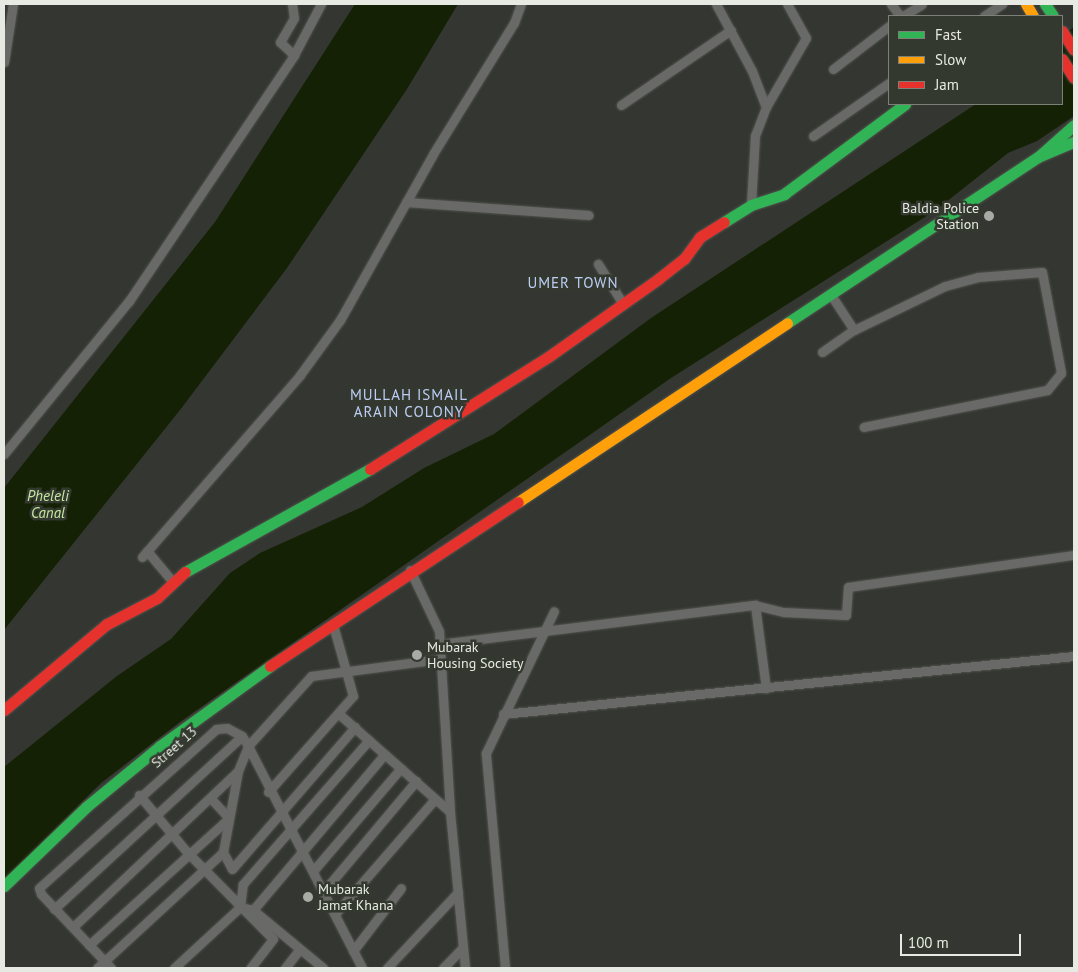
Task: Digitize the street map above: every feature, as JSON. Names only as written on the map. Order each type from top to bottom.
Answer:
[{"type":"main road","points":[[1026,4],[1032,15]]},
{"type":"main road","points":[[1063,32],[1074,50]]},
{"type":"main road","points":[[1063,61],[1074,78]]},
{"type":"main road","points":[[4,710],[108,624],[157,598],[172,581],[207,557],[370,469],[548,357],[684,259],[700,237],[752,205],[784,194],[904,105]]},
{"type":"main road","points":[[4,886],[86,807],[160,746],[410,570],[831,295],[1038,157],[1050,142],[1074,125]]},
{"type":"main road","points":[[1038,157],[1057,152],[1074,142]]},
{"type":"street","points":[[4,62],[13,4]]},
{"type":"street","points":[[292,4],[294,18],[280,42],[294,55]]},
{"type":"street","points":[[4,454],[129,301],[294,55],[321,4]]},
{"type":"street","points":[[172,581],[145,554],[300,375],[340,320],[406,202],[514,23],[521,4]]},
{"type":"street","points":[[716,4],[731,30],[766,107]]},
{"type":"street","points":[[752,205],[754,135],[766,107],[806,38],[787,4]]},
{"type":"street","points":[[891,4],[900,15]]},
{"type":"street","points":[[903,15],[922,4]]},
{"type":"street","points":[[986,15],[1002,4]]},
{"type":"street","points":[[833,69],[888,27]]},
{"type":"street","points":[[621,105],[731,30]]},
{"type":"street","points":[[813,136],[888,84]]},
{"type":"street","points":[[406,202],[589,214]]},
{"type":"street","points":[[598,264],[624,304]]},
{"type":"street","points":[[822,352],[854,330],[946,286],[978,277],[1042,272],[1061,373],[1047,390],[864,427]]},
{"type":"street","points":[[831,295],[854,330]]},
{"type":"street","points":[[440,644],[545,634],[755,605],[784,612],[846,615],[848,587],[1074,555]]},
{"type":"street","points":[[410,570],[439,631],[450,812],[465,968]]},
{"type":"street","points":[[755,605],[766,688]]},
{"type":"street","points":[[505,968],[486,771],[486,753],[503,714],[545,634],[554,611]]},
{"type":"street","points":[[268,792],[340,714],[353,696],[348,671],[333,625]]},
{"type":"street","points":[[503,714],[1074,656]]},
{"type":"street","points":[[243,884],[223,852],[238,771],[248,746],[311,676],[440,659]]},
{"type":"street","points":[[340,714],[450,812]]},
{"type":"street","points":[[232,869],[280,811],[355,727]]},
{"type":"street","name":"Street 13","points":[[108,965],[41,894],[42,883],[216,729],[235,731],[242,736]]},
{"type":"street","points":[[54,909],[242,736],[268,792],[313,870],[362,968]]},
{"type":"street","points":[[174,968],[240,906],[243,884],[292,831],[369,740]]},
{"type":"street","points":[[253,910],[384,754]]},
{"type":"street","points":[[313,870],[401,768]]},
{"type":"street","points":[[73,928],[211,799],[238,771]]},
{"type":"street","points":[[323,892],[416,781]]},
{"type":"street","points":[[139,796],[187,852],[273,939],[250,968]]},
{"type":"street","points":[[211,799],[229,818]]},
{"type":"street","points":[[335,914],[436,799]]},
{"type":"street","points":[[89,945],[187,852],[229,818]]},
{"type":"street","points":[[98,968],[108,965],[203,869],[223,852]]},
{"type":"street","points":[[353,950],[401,888]]},
{"type":"street","points":[[387,968],[458,892]]},
{"type":"street","points":[[240,906],[253,910],[299,950],[324,968]]},
{"type":"street","points":[[443,968],[463,947]]},
{"type":"street","points":[[285,968],[299,950]]},
{"type":"water","name":"Pheleli Canal","points":[[355,4],[458,4],[407,89],[287,268],[180,410],[4,630],[4,488],[215,222]]},
{"type":"water","points":[[1074,27],[1074,116],[1037,141],[1008,153],[936,210],[671,378],[180,722],[101,783],[4,880],[4,767],[117,676],[171,639],[230,573],[260,553],[362,507],[424,468],[494,434],[651,318],[974,105],[1063,105],[1063,34]]},
{"type":"traffic: fast","points":[[1045,4],[1052,15]]},
{"type":"traffic: fast","points":[[724,222],[751,205],[784,194],[904,105]]},
{"type":"traffic: fast","points":[[787,323],[1038,157],[1074,125]]},
{"type":"traffic: fast","points":[[1038,157],[1074,142]]},
{"type":"traffic: fast","points":[[185,572],[370,469]]},
{"type":"traffic: fast","points":[[4,886],[86,807],[160,746],[270,666]]},
{"type":"traffic: slow","points":[[1026,4],[1032,15]]},
{"type":"traffic: slow","points":[[518,502],[787,323]]},
{"type":"traffic: jam","points":[[1063,33],[1074,50]]},
{"type":"traffic: jam","points":[[1063,61],[1074,78]]},
{"type":"traffic: jam","points":[[370,469],[548,357],[658,279],[684,259],[700,237],[724,222]]},
{"type":"traffic: jam","points":[[270,666],[518,502]]},
{"type":"traffic: jam","points":[[4,710],[107,624],[157,598],[185,572]]},
{"type":"place","name":"Baldia Police Station","points":[[989,216]]},
{"type":"place","name":"Mubarak Housing Society","points":[[417,655]]},
{"type":"place","name":"Mubarak Jamat Khana","points":[[308,897]]},
{"type":"district","name":"UMER TOWN","points":[[573,283]]},
{"type":"district","name":"MULLAH ISMAIL ARAIN COLONY","points":[[409,402]]}]
